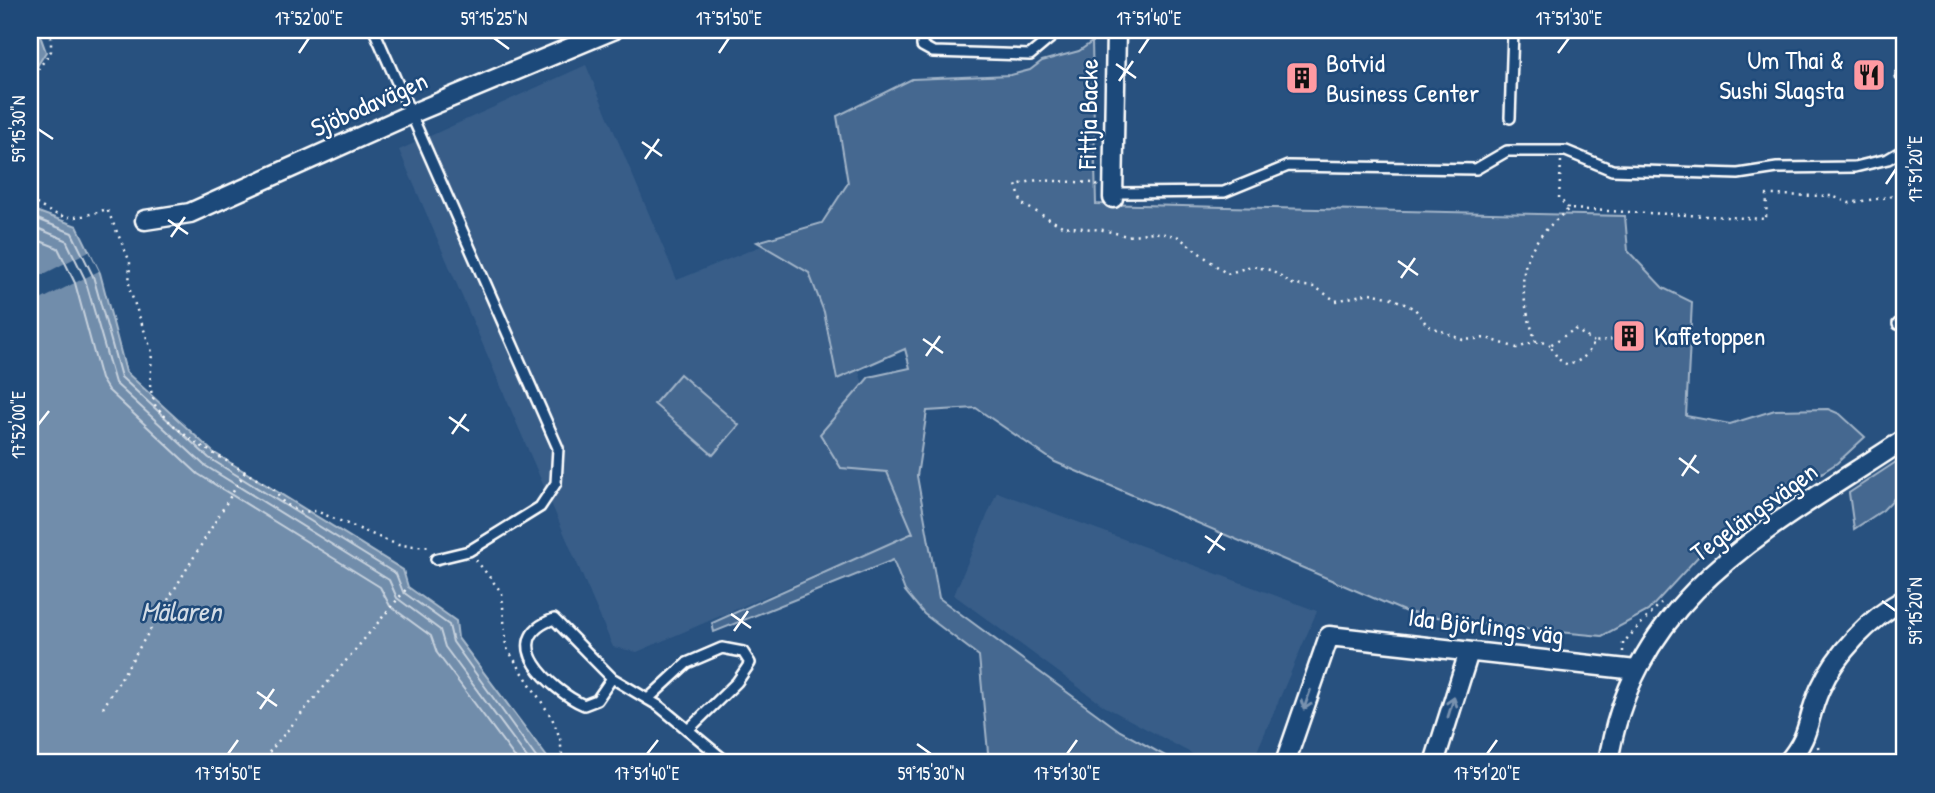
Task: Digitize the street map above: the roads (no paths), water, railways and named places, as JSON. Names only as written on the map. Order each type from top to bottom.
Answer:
[{"type":"street","name":"Sjöbodavägen","points":[[145,220],[190,213],[411,114],[613,30]]},
{"type":"street","name":"Fittja Backe","points":[[1113,198],[1116,30]]},
{"type":"street","name":"Tegelängsvägen","points":[[1608,763],[1612,736],[1636,670],[1667,620],[1711,571],[1905,439]]},
{"type":"street","points":[[1787,763],[1804,743],[1820,690],[1836,662],[1854,638],[1905,599]]},
{"type":"street","name":"Ida Björlings väg","points":[[1285,763],[1329,636],[1636,670]]},
{"type":"street","points":[[1434,763],[1469,652]]},
{"type":"lane","points":[[373,30],[558,448],[556,483],[540,507],[469,551],[436,559]]},
{"type":"lane","points":[[922,30],[922,46],[933,52],[1030,55],[1060,30]]},
{"type":"lane","points":[[1510,118],[1513,30]]},
{"type":"lane","points":[[1113,198],[1121,193],[1224,192],[1287,166],[1476,169],[1507,151],[1561,152],[1612,170],[1738,174],[1777,168],[1855,167],[1888,159],[1905,149]]},
{"type":"lane","points":[[612,678],[597,700],[583,705],[569,699],[554,688],[529,654],[529,637],[536,626],[554,619],[612,678],[648,699],[728,763]]},
{"type":"lane","points":[[648,699],[687,663],[722,648],[743,652],[750,663],[688,730]]},
{"type":"water","points":[[30,30],[38,30],[46,52],[30,77]]},
{"type":"water","name":"Mälaren","points":[[30,209],[77,226],[100,273],[126,372],[213,452],[403,570],[408,587],[456,621],[458,638],[547,757],[547,763],[30,763]]},
{"type":"place","name":"Um Thai & Sushi Slagsta","points":[[1869,75]]},
{"type":"place","name":"Botvid Business Center","points":[[1302,78]]},
{"type":"place","name":"Kaffetoppen","points":[[1629,336]]}]
